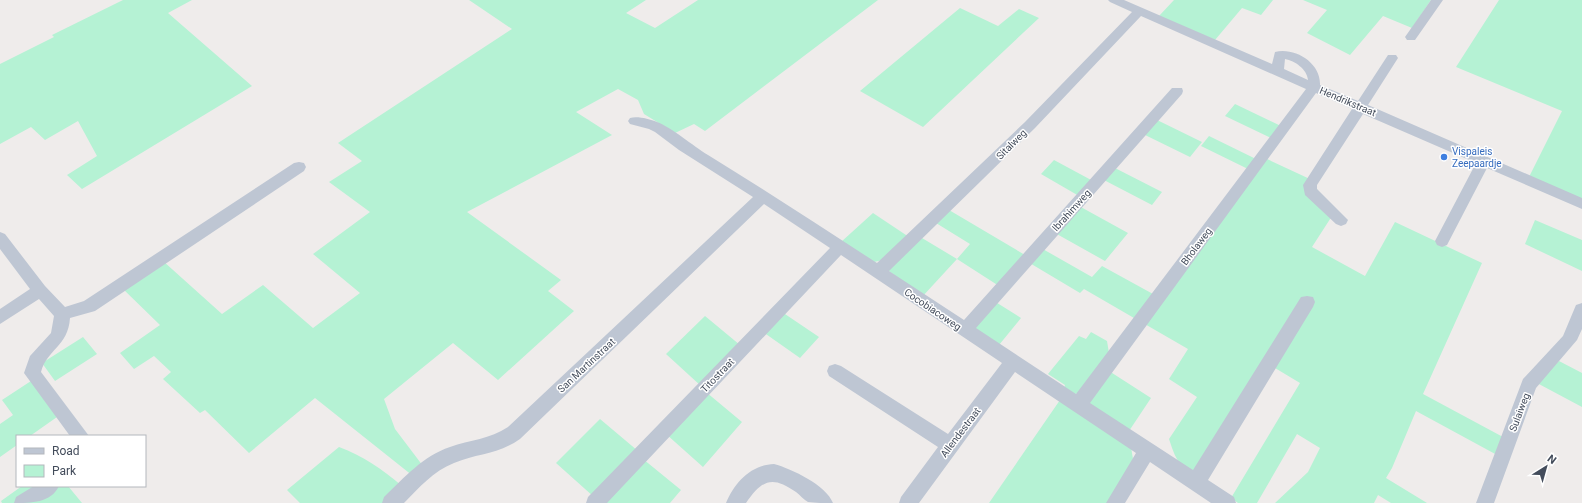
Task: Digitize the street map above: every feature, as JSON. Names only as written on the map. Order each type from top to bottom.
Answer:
[{"type":"street","name":"Hendrikstraat","points":[[1114,0],[1582,204]]},
{"type":"street","points":[[1410,37],[1437,0]]},
{"type":"street","name":"Sitalweg","points":[[878,272],[1030,125],[1140,11]]},
{"type":"street","points":[[1277,70],[1279,55],[1289,55],[1302,62],[1314,75],[1314,87]]},
{"type":"street","points":[[1341,220],[1310,191],[1309,187],[1392,58]]},
{"type":"street","name":"Bholaweg","points":[[1078,405],[1314,87]]},
{"type":"street","name":"Ibrahimweg","points":[[965,330],[1176,91]]},
{"type":"street","name":"Cocobiacoweg","points":[[635,121],[660,129],[684,147],[763,196],[1012,362],[1228,503]]},
{"type":"street","points":[[1442,241],[1484,161]]},
{"type":"street","points":[[62,314],[89,306],[299,167]]},
{"type":"street","name":"San Martinstraat","points":[[391,503],[429,466],[451,455],[501,442],[514,433],[763,196]]},
{"type":"street","points":[[0,238],[40,290],[62,314],[62,328],[55,342],[36,361],[32,373],[79,435]]},
{"type":"street","name":"Titostraat","points":[[595,503],[840,247]]},
{"type":"street","points":[[0,317],[40,290]]},
{"type":"street","points":[[1196,482],[1307,302]]},
{"type":"street","name":"Sulaiweg","points":[[1485,503],[1529,384],[1569,340],[1582,310]]},
{"type":"street","name":"Allendestraat","points":[[908,503],[1012,362]]},
{"type":"street","points":[[835,371],[950,445]]},
{"type":"street","points":[[1115,503],[1147,450]]},
{"type":"street","points":[[735,503],[756,477],[765,472],[775,472],[785,475],[824,503]]},
{"type":"street","points":[[23,503],[48,487]]},
{"type":"green space","points":[[123,0],[192,0],[168,13],[252,86],[82,189],[67,175],[97,156],[78,121],[45,140],[31,127],[0,144],[0,64],[54,37],[52,35]]},
{"type":"green space","points":[[469,0],[646,0],[626,13],[655,28],[698,0],[878,0],[705,131],[694,124],[675,133],[644,114],[638,100],[618,89],[576,112],[612,135],[467,212],[561,280],[548,291],[574,311],[498,380],[453,343],[384,399],[395,429],[423,466],[413,476],[315,398],[249,453],[205,410],[200,413],[163,379],[171,372],[154,356],[134,369],[120,353],[160,325],[122,288],[163,261],[222,314],[263,285],[313,328],[360,293],[313,254],[370,212],[329,182],[362,161],[338,143],[512,29]]},
{"type":"green space","points":[[1174,0],[1273,0],[1261,15],[1242,8],[1215,40],[1159,16]]},
{"type":"green space","points":[[1303,0],[1431,0],[1412,28],[1383,16],[1350,55],[1307,33],[1327,10]]},
{"type":"green space","points":[[1499,0],[1582,0],[1582,200],[1529,177],[1562,111],[1456,67]]},
{"type":"green space","points":[[960,8],[998,26],[1019,9],[1039,18],[923,127],[860,91]]},
{"type":"green space","points":[[1235,104],[1281,126],[1271,138],[1225,116]]},
{"type":"green space","points":[[1155,119],[1202,142],[1190,157],[1143,134]]},
{"type":"green space","points":[[1209,136],[1256,159],[1248,169],[1201,146]]},
{"type":"green space","points":[[1267,159],[1312,180],[1332,216],[1312,247],[1365,276],[1395,222],[1482,263],[1423,394],[1503,437],[1497,455],[1416,411],[1392,468],[1386,478],[1427,503],[1391,503],[1378,495],[1374,503],[1275,503],[1308,472],[1320,448],[1297,434],[1257,503],[1238,503],[1231,498],[1300,383],[1275,368],[1204,477],[1184,467],[1177,460],[1169,439],[1197,397],[1169,379],[1188,349],[1143,323]]},
{"type":"green space","points":[[1054,160],[1093,181],[1079,196],[1041,174]]},
{"type":"green space","points":[[1113,167],[1162,192],[1152,205],[1102,179]]},
{"type":"green space","points":[[1079,206],[1128,233],[1105,261],[1055,233]]},
{"type":"green space","points":[[949,210],[1025,255],[999,286],[957,259],[970,244],[936,223]]},
{"type":"green space","points":[[873,213],[909,237],[883,260],[874,262],[841,242]]},
{"type":"green space","points":[[1535,220],[1582,240],[1582,271],[1525,244]]},
{"type":"green space","points":[[922,238],[957,259],[922,297],[889,271],[889,269]]},
{"type":"green space","points":[[1041,248],[1092,277],[1102,266],[1153,294],[1134,318],[1084,289],[1080,293],[1028,262]]},
{"type":"green space","points":[[994,301],[1021,318],[999,345],[975,330],[974,325]]},
{"type":"green space","points":[[782,312],[819,337],[800,358],[763,332]]},
{"type":"green space","points":[[705,316],[740,345],[701,386],[666,354]]},
{"type":"green space","points":[[1091,332],[1107,341],[1109,353],[1079,393],[1075,394],[1064,388],[1065,385],[1048,374],[1079,336],[1086,339]]},
{"type":"green space","points":[[83,337],[97,354],[55,381],[42,363]]},
{"type":"green space","points":[[1559,361],[1582,373],[1582,407],[1537,383]]},
{"type":"green space","points":[[1109,371],[1151,398],[1129,431],[1090,405],[1090,402]]},
{"type":"green space","points":[[31,381],[57,417],[31,435],[16,435],[16,446],[0,457],[0,424],[13,415],[2,400]]},
{"type":"green space","points":[[706,392],[742,422],[703,467],[666,434]]},
{"type":"green space","points":[[1060,400],[1131,447],[1133,459],[1108,503],[989,503]]},
{"type":"green space","points":[[600,419],[638,451],[594,497],[556,463]]},
{"type":"green space","points":[[339,447],[356,454],[387,474],[402,486],[384,503],[300,503],[287,490]]},
{"type":"green space","points":[[643,459],[681,490],[670,503],[599,503]]},
{"type":"green space","points":[[21,487],[69,487],[82,503],[2,503],[1,501]]},
{"type":"place","name":"Vispaleis Zeepaardje","points":[[1444,157]]}]
